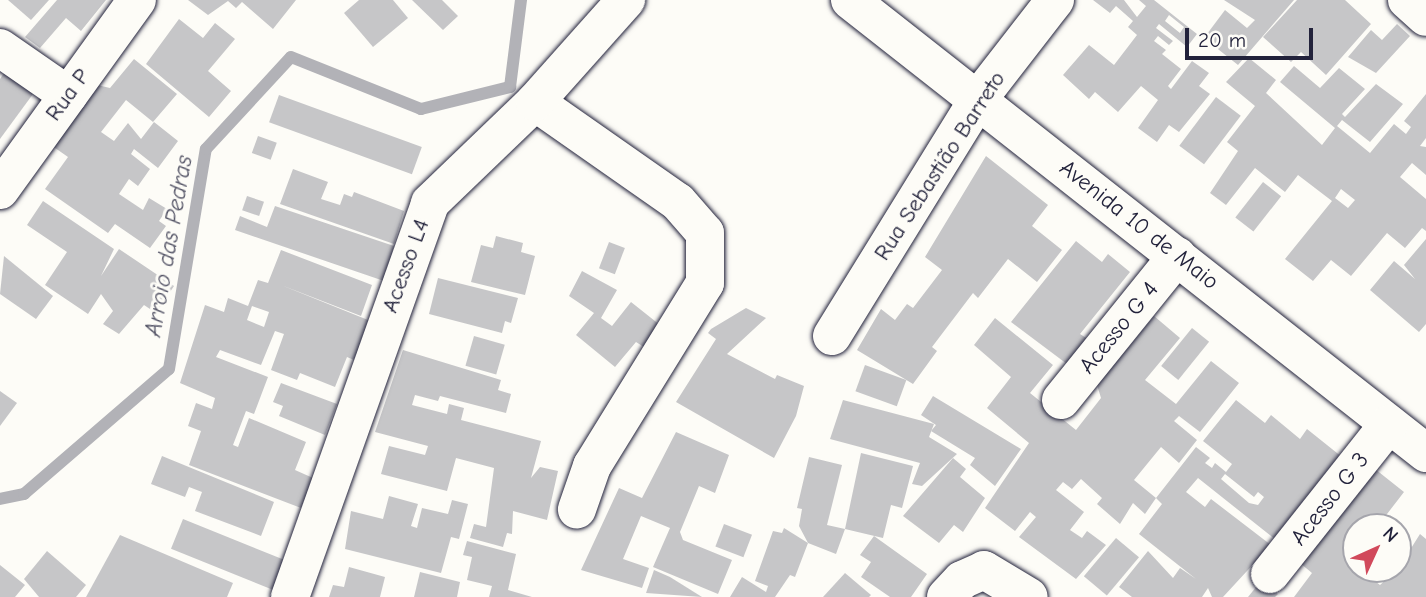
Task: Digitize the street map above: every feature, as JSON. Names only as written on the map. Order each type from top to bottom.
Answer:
[{"type":"street","name":"Rua P","points":[[0,190],[137,0]]},
{"type":"street","name":"Acesso L4","points":[[290,597],[430,203],[535,102],[626,0]]},
{"type":"street","name":"Avenida 10 de Maio","points":[[850,0],[979,98],[1426,453]]},
{"type":"street","name":"Rua Sebastião Barreto","points":[[832,336],[979,98],[1055,0]]},
{"type":"street","points":[[1407,0],[1426,17]]},
{"type":"street","points":[[0,48],[68,95]]},
{"type":"street","points":[[535,102],[678,202],[705,233],[705,283],[592,466],[577,509]]},
{"type":"street","name":"Acesso G 4","points":[[1061,400],[1177,256]]},
{"type":"street","name":"Acesso G 3","points":[[1270,574],[1389,424]]},
{"type":"street","points":[[946,597],[961,580],[984,570],[1028,597]]},
{"type":"building","points":[[8,0],[49,0],[31,20]]},
{"type":"building","points":[[57,0],[106,0],[81,31],[66,18],[40,48],[25,37]]},
{"type":"building","points":[[188,0],[296,0],[273,29],[242,2],[236,8],[228,1],[208,15]]},
{"type":"building","points":[[359,0],[393,0],[408,18],[373,47],[344,13]]},
{"type":"building","points":[[412,0],[442,0],[458,16],[443,30]]},
{"type":"building","points":[[1093,0],[1124,0],[1137,17],[1146,6],[1139,0],[1154,0],[1197,34],[1187,47],[1159,24],[1156,28],[1173,41],[1169,45],[1158,36],[1154,41],[1166,50],[1162,54],[1181,69],[1168,86],[1171,89],[1192,61],[1209,73],[1199,86],[1210,94],[1179,132],[1169,125],[1157,142],[1138,128],[1158,100],[1141,86],[1118,112],[1095,92],[1089,99],[1063,75],[1089,45],[1114,65],[1137,35],[1128,27],[1133,21],[1116,6],[1110,13]],"holes":[[[1169,15],[1184,27],[1180,33],[1165,21]]]},
{"type":"building","points":[[1224,0],[1294,0],[1238,65],[1204,38],[1225,10],[1247,28],[1255,20]]},
{"type":"building","points":[[1297,0],[1345,0],[1371,24],[1326,75],[1301,52],[1291,62],[1263,37]]},
{"type":"building","points":[[179,19],[203,38],[215,23],[235,39],[208,71],[231,91],[209,117],[146,64]]},
{"type":"building","points":[[1397,24],[1410,36],[1376,73],[1348,57],[1371,30],[1382,40]]},
{"type":"building","points":[[1249,58],[1276,80],[1266,93],[1322,145],[1335,128],[1280,82],[1294,66],[1320,88],[1339,68],[1365,89],[1342,114],[1345,117],[1376,84],[1403,104],[1370,142],[1342,120],[1337,126],[1370,153],[1394,124],[1406,134],[1411,127],[1404,121],[1426,94],[1426,138],[1420,146],[1426,147],[1426,175],[1412,163],[1400,177],[1426,199],[1426,231],[1422,228],[1405,248],[1387,233],[1351,276],[1331,260],[1313,281],[1285,259],[1332,201],[1298,175],[1285,192],[1255,168],[1226,205],[1210,193],[1238,151],[1227,142],[1255,106],[1226,82]],"holes":[[[1341,189],[1355,200],[1348,208],[1335,198]]]},
{"type":"building","points":[[134,59],[177,94],[153,122],[126,100],[101,132],[114,141],[128,123],[141,139],[154,122],[178,141],[158,168],[134,149],[131,154],[150,169],[138,186],[129,179],[119,194],[143,210],[149,198],[167,209],[159,221],[166,226],[150,248],[115,224],[108,233],[45,189],[68,157],[48,143],[89,83],[110,88]]},
{"type":"building","points":[[4,73],[33,94],[0,139],[0,79]]},
{"type":"building","points":[[279,95],[422,147],[412,174],[269,122]]},
{"type":"building","points":[[1216,97],[1241,116],[1204,164],[1179,146]]},
{"type":"building","points":[[258,136],[277,143],[271,160],[252,153]]},
{"type":"building","points":[[986,156],[1048,205],[1032,226],[1062,250],[1037,282],[1008,259],[978,298],[973,293],[932,347],[937,351],[913,384],[857,350],[881,309],[895,320],[907,304],[913,308],[942,270],[925,257]]},
{"type":"building","points":[[293,169],[328,182],[321,199],[340,205],[344,194],[352,197],[354,192],[404,211],[394,244],[280,204]]},
{"type":"building","points":[[1263,182],[1281,196],[1253,232],[1235,217]]},
{"type":"building","points":[[247,196],[264,202],[259,216],[242,210]]},
{"type":"building","points":[[43,201],[114,249],[101,276],[119,249],[174,286],[156,313],[144,305],[119,334],[103,324],[113,311],[101,294],[88,314],[45,285],[67,252],[27,225]]},
{"type":"building","points":[[275,206],[394,246],[384,281],[235,230],[240,216],[267,227]]},
{"type":"building","points":[[496,236],[523,243],[521,252],[535,256],[525,295],[471,282],[481,245],[493,248]]},
{"type":"building","points":[[1426,239],[1426,324],[1419,332],[1370,290],[1394,261],[1415,279],[1404,265]]},
{"type":"building","points":[[1076,241],[1102,262],[1108,254],[1130,272],[1080,334],[1091,341],[1071,367],[1011,322]]},
{"type":"building","points":[[609,242],[625,248],[615,274],[599,268]]},
{"type":"building","points":[[281,250],[372,285],[361,316],[281,285],[373,322],[361,363],[347,357],[335,387],[300,373],[297,380],[271,370],[284,334],[275,331],[261,365],[220,350],[216,357],[268,377],[254,414],[246,411],[233,445],[238,447],[249,418],[306,442],[295,470],[313,478],[301,508],[189,465],[201,431],[188,426],[196,403],[212,409],[215,398],[180,383],[205,305],[224,312],[228,298],[248,306],[258,280],[268,283]],"holes":[[[252,306],[269,312],[264,327],[247,320]]]},
{"type":"building","points":[[4,256],[53,296],[36,319],[0,294]]},
{"type":"building","points":[[582,271],[617,290],[601,318],[612,326],[631,302],[665,329],[647,349],[636,342],[615,367],[576,335],[594,313],[569,296]]},
{"type":"building","points":[[438,278],[518,298],[511,323],[505,321],[502,333],[429,314]]},
{"type":"building","points":[[746,308],[766,318],[727,354],[775,379],[777,375],[804,386],[796,416],[774,458],[676,402],[716,339],[708,333]]},
{"type":"building","points":[[1154,316],[1180,338],[1145,380],[1176,404],[1211,361],[1239,383],[1200,432],[1179,416],[1174,421],[1197,440],[1179,463],[1161,447],[1134,480],[1156,498],[1145,514],[1133,503],[1120,524],[1097,504],[1102,498],[1081,479],[1072,489],[1063,482],[1056,490],[1084,512],[1070,530],[1082,538],[1087,531],[1106,545],[1076,579],[1019,537],[1036,517],[1030,512],[1015,531],[985,508],[1029,443],[987,408],[1011,377],[974,345],[995,318],[1053,365],[1030,393],[1076,430],[1101,398],[1097,385]]},
{"type":"building","points":[[1192,328],[1209,342],[1178,380],[1161,366]]},
{"type":"building","points":[[474,336],[505,345],[496,375],[465,366]]},
{"type":"building","points":[[403,350],[501,380],[498,390],[511,394],[506,413],[440,396],[438,401],[415,395],[412,405],[447,414],[449,404],[464,408],[461,420],[541,441],[531,478],[540,467],[558,471],[547,520],[513,511],[512,534],[507,533],[503,547],[470,538],[474,524],[486,527],[494,468],[456,458],[447,491],[381,474],[389,446],[425,455],[428,446],[375,432]]},
{"type":"building","points":[[865,365],[906,380],[897,406],[855,391]]},
{"type":"building","points":[[281,383],[337,404],[325,435],[279,416],[283,406],[273,402]]},
{"type":"building","points":[[0,391],[17,403],[0,426]]},
{"type":"building","points":[[933,396],[1021,449],[995,486],[970,465],[975,458],[931,431],[936,425],[921,415]]},
{"type":"building","points":[[843,400],[934,424],[929,437],[957,454],[922,486],[912,484],[920,463],[830,439]]},
{"type":"building","points":[[1236,400],[1265,423],[1271,415],[1300,439],[1307,429],[1342,457],[1276,540],[1198,478],[1186,492],[1205,507],[1211,499],[1271,545],[1223,597],[1212,597],[1208,588],[1202,597],[1132,597],[1119,587],[1148,551],[1173,578],[1180,568],[1196,579],[1139,534],[1162,504],[1156,498],[1196,447],[1210,458],[1205,463],[1212,468],[1215,463],[1226,472],[1232,464],[1203,441]],"holes":[[[1225,474],[1254,497],[1258,492],[1264,497],[1258,505],[1249,503],[1221,479]]]},
{"type":"building","points":[[676,432],[729,455],[715,493],[699,486],[680,532],[683,540],[732,560],[718,594],[653,567],[670,528],[641,516],[623,559],[649,568],[642,588],[581,570],[619,488],[642,498]]},
{"type":"building","points":[[861,453],[913,466],[902,508],[891,505],[883,538],[845,529]]},
{"type":"building","points":[[162,456],[274,502],[261,536],[195,511],[202,492],[189,487],[185,497],[151,484]]},
{"type":"building","points":[[809,457],[842,465],[827,525],[845,529],[836,554],[808,543],[799,526],[802,509],[797,508]]},
{"type":"building","points":[[953,458],[966,469],[960,477],[985,498],[963,532],[954,525],[939,543],[903,516]]},
{"type":"building","points":[[1375,469],[1404,492],[1388,513],[1342,513],[1342,583],[1412,583],[1412,547],[1420,534],[1426,539],[1426,597],[1294,597],[1312,573],[1300,563]]},
{"type":"building","points":[[389,496],[418,504],[411,526],[417,528],[422,508],[448,514],[452,500],[468,504],[459,539],[451,537],[441,573],[345,549],[351,511],[383,519]]},
{"type":"building","points":[[183,519],[286,561],[274,590],[171,549]]},
{"type":"building","points":[[724,524],[752,535],[743,557],[715,546]]},
{"type":"building","points":[[784,528],[808,543],[795,577],[790,575],[775,597],[730,597],[742,577],[766,592],[768,586],[755,581],[773,531],[782,533]]},
{"type":"building","points":[[120,535],[233,583],[227,597],[86,597]]},
{"type":"building","points":[[874,536],[927,574],[911,597],[890,597],[861,577],[871,562],[860,555]]},
{"type":"building","points":[[1116,538],[1139,557],[1107,596],[1084,576]]},
{"type":"building","points":[[467,541],[516,554],[508,590],[532,597],[489,597],[492,586],[467,580],[472,557],[463,555]]},
{"type":"building","points":[[47,551],[86,585],[76,597],[39,597],[24,579]]},
{"type":"building","points":[[0,565],[25,585],[15,597],[0,597]]},
{"type":"building","points":[[349,567],[385,577],[380,597],[329,597],[333,585],[344,587]]},
{"type":"building","points":[[654,570],[670,577],[702,597],[646,593]]},
{"type":"building","points":[[420,572],[460,582],[457,597],[414,597]]},
{"type":"building","points":[[845,573],[871,595],[823,597]]},
{"type":"building","points":[[1261,581],[1278,594],[1275,597],[1248,597]]},
{"type":"waterway","name":"Arroio das Pedras","points":[[0,499],[24,494],[169,369],[206,149],[291,57],[421,109],[510,87],[521,0]]}]
